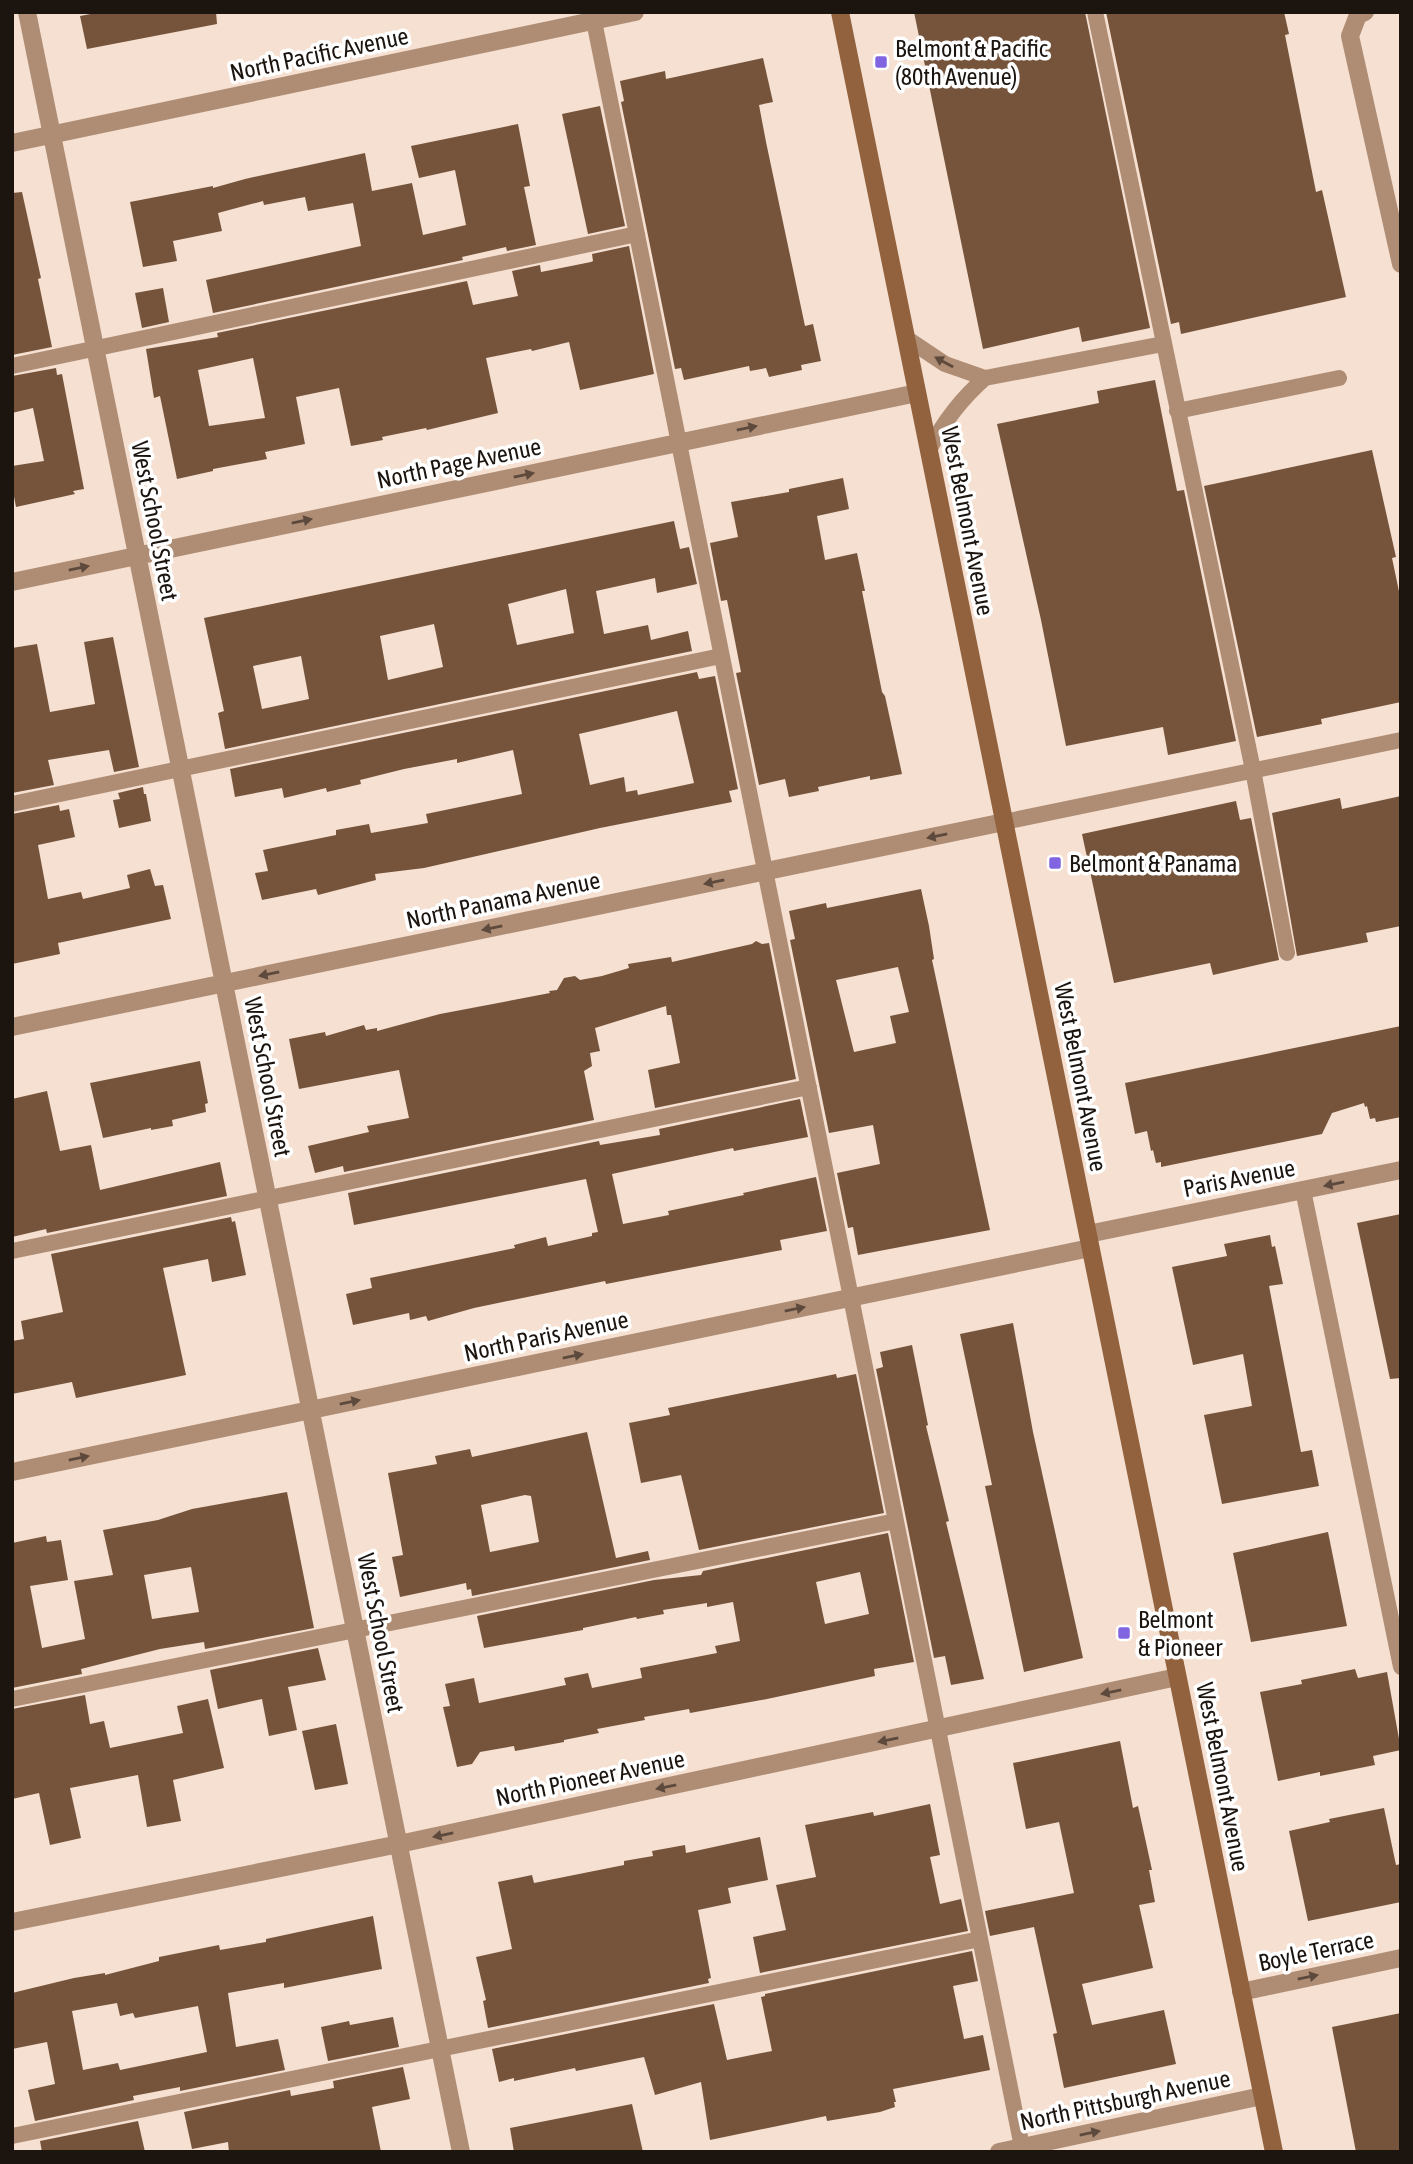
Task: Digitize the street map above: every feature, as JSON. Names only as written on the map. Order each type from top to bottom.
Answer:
[{"type":"main road","name":"West Belmont Avenue","points":[[840,12],[1274,2152]]},
{"type":"street","name":"West School Street","points":[[27,12],[461,2152]]},
{"type":"street","name":"North Pacific Avenue","points":[[12,143],[594,21],[615,14],[635,12]]},
{"type":"street","points":[[1365,12],[1358,15],[1350,36],[1395,207],[1401,264]]},
{"type":"street","name":"North Page Avenue","points":[[12,582],[917,393]]},
{"type":"street","name":"North Panama Avenue","points":[[12,1027],[1004,822]]},
{"type":"street","name":"Paris Avenue","points":[[1089,1241],[1303,1190],[1401,1170]]},
{"type":"street","name":"North Paris Avenue","points":[[12,1472],[851,1298],[1089,1241]]},
{"type":"street","name":"North Pioneer Avenue","points":[[12,1922],[399,1844],[1177,1677]]},
{"type":"street","name":"Boyle Terrace","points":[[1241,1992],[1401,1958]]},
{"type":"street","name":"North Pittsburgh Avenue","points":[[999,2152],[1262,2096]]},
{"type":"lane","points":[[1095,12],[1253,770],[1287,953]]},
{"type":"lane","points":[[594,21],[1022,2149]]},
{"type":"lane","points":[[12,366],[636,234]]},
{"type":"lane","points":[[906,338],[945,365],[985,378],[1163,344]]},
{"type":"lane","points":[[929,450],[946,419],[965,395],[985,378]]},
{"type":"lane","points":[[1177,411],[1339,379]]},
{"type":"lane","points":[[12,804],[721,656]]},
{"type":"lane","points":[[1004,822],[1401,740]]},
{"type":"lane","points":[[12,1251],[809,1087]]},
{"type":"lane","points":[[1303,1190],[1401,1667]]},
{"type":"lane","points":[[12,1699],[896,1521]]},
{"type":"lane","points":[[12,2136],[980,1939]]},
{"type":"building","points":[[101,12],[216,12],[217,24],[87,49],[80,16]]},
{"type":"building","points":[[914,12],[1085,12],[1150,328],[1082,342],[1079,327],[983,349]]},
{"type":"building","points":[[1106,12],[1284,12],[1289,34],[1285,35],[1316,192],[1322,190],[1346,297],[1181,334],[1179,322],[1171,324]]},
{"type":"building","points":[[763,58],[773,102],[759,105],[766,142],[805,326],[813,324],[821,361],[801,365],[802,370],[769,377],[766,368],[750,371],[749,366],[684,380],[681,368],[675,369],[621,102],[624,101],[620,81],[665,71],[666,79]]},
{"type":"building","points":[[600,106],[625,226],[588,234],[562,114]]},
{"type":"building","points":[[518,124],[530,186],[524,187],[536,245],[507,251],[506,247],[462,257],[463,260],[213,313],[206,280],[361,246],[353,203],[308,211],[305,197],[264,205],[263,201],[218,213],[222,231],[173,241],[177,261],[143,267],[130,202],[213,188],[365,153],[372,191],[412,183],[423,235],[466,225],[455,170],[419,178],[411,146]]},
{"type":"building","points":[[22,192],[41,278],[38,279],[52,347],[12,355],[12,193]]},
{"type":"building","points":[[629,246],[654,374],[580,390],[569,342],[486,358],[498,413],[351,446],[339,388],[296,397],[305,444],[265,452],[267,459],[177,479],[160,396],[154,398],[146,349],[218,337],[217,333],[467,281],[473,305],[518,296],[512,271],[540,265],[541,272],[591,262],[592,254]],"holes":[[[253,358],[265,418],[209,426],[198,370]]]},
{"type":"building","points":[[163,288],[169,322],[142,328],[135,293]]},
{"type":"building","points":[[56,368],[57,375],[62,374],[84,489],[73,491],[75,494],[16,507],[12,466],[44,461],[33,408],[12,413],[12,376]]},
{"type":"building","points":[[1155,380],[1177,491],[1184,490],[1236,741],[1168,755],[1163,727],[1066,746],[997,424],[1099,403],[1097,391]]},
{"type":"building","points":[[1372,450],[1396,557],[1392,558],[1401,601],[1401,702],[1321,719],[1322,724],[1257,737],[1204,486]]},
{"type":"building","points":[[843,478],[849,509],[817,516],[825,560],[857,553],[882,692],[902,774],[870,780],[870,776],[818,787],[819,791],[789,797],[785,779],[759,785],[736,673],[741,672],[727,600],[721,601],[710,543],[738,537],[731,502],[789,492],[789,489]]},
{"type":"building","points":[[674,521],[680,549],[689,547],[697,584],[657,593],[655,578],[596,591],[604,634],[648,625],[651,640],[688,631],[692,651],[225,749],[218,713],[224,711],[204,618]],"holes":[[[566,589],[574,633],[517,645],[508,604]],[[434,624],[443,667],[388,680],[380,636]],[[301,656],[309,699],[262,709],[253,666]]]},
{"type":"building","points":[[113,637],[139,767],[114,772],[109,750],[48,760],[54,785],[12,793],[12,648],[37,644],[50,712],[95,704],[84,642]]},
{"type":"building","points":[[697,672],[699,679],[715,676],[738,789],[729,791],[732,802],[600,828],[424,868],[375,874],[376,880],[318,895],[316,889],[262,900],[255,873],[268,871],[263,850],[336,835],[336,830],[369,824],[371,833],[428,823],[426,814],[522,794],[513,750],[457,763],[457,759],[404,769],[360,780],[361,784],[327,792],[326,788],[284,798],[282,788],[235,797],[230,769]],"holes":[[[677,711],[694,783],[638,795],[637,790],[626,792],[624,777],[590,785],[579,734]]]},
{"type":"building","points":[[143,787],[151,821],[119,828],[113,800],[120,799],[118,793]]},
{"type":"building","points":[[1401,796],[1401,926],[1366,933],[1368,942],[1297,956],[1272,813],[1340,798],[1342,809]]},
{"type":"building","points":[[1236,801],[1240,820],[1251,818],[1279,960],[1213,975],[1210,963],[1114,983],[1082,834]]},
{"type":"building","points":[[59,805],[60,811],[69,809],[75,837],[38,845],[48,899],[81,892],[83,899],[130,888],[127,875],[150,869],[155,886],[163,885],[171,919],[58,943],[60,954],[12,964],[12,814]]},
{"type":"building","points":[[921,889],[929,926],[932,960],[990,1230],[858,1255],[853,1227],[848,1228],[837,1173],[880,1164],[873,1125],[829,1133],[790,940],[795,939],[789,911],[826,903],[827,908]],"holes":[[[898,967],[909,1012],[890,1016],[896,1043],[854,1052],[836,980]]]},
{"type":"building","points":[[756,941],[769,943],[796,1079],[655,1108],[648,1070],[680,1063],[671,1015],[667,1015],[666,1006],[595,1028],[600,1051],[590,1053],[592,1066],[584,1071],[594,1120],[344,1172],[343,1166],[315,1173],[308,1146],[369,1132],[367,1126],[409,1118],[399,1070],[299,1089],[289,1039],[325,1032],[326,1036],[364,1025],[366,1030],[377,1028],[377,1031],[440,1014],[550,993],[549,991],[557,990],[564,978],[575,976],[580,980],[602,976],[629,968],[628,964],[671,957],[672,962]]},
{"type":"building","points":[[1401,1026],[1401,1117],[1376,1122],[1375,1118],[1370,1119],[1364,1103],[1332,1113],[1322,1134],[1161,1167],[1161,1162],[1156,1163],[1153,1150],[1151,1151],[1147,1131],[1135,1134],[1125,1083]]},
{"type":"building","points":[[200,1061],[208,1103],[205,1104],[206,1112],[172,1120],[173,1126],[103,1138],[90,1083]]},
{"type":"building","points":[[47,1091],[60,1151],[91,1145],[100,1190],[220,1162],[227,1196],[47,1233],[46,1229],[12,1237],[12,1099]]},
{"type":"building","points":[[800,1099],[808,1137],[734,1151],[733,1148],[612,1174],[623,1224],[669,1215],[668,1211],[816,1177],[827,1231],[780,1240],[782,1250],[606,1284],[605,1281],[474,1308],[428,1321],[426,1316],[410,1320],[409,1313],[353,1325],[346,1294],[372,1288],[370,1278],[515,1248],[514,1245],[546,1237],[548,1246],[592,1236],[592,1233],[598,1232],[586,1179],[354,1225],[348,1193],[599,1141],[600,1145],[660,1135],[659,1129]]},
{"type":"building","points":[[1401,1214],[1401,1378],[1390,1379],[1357,1223]]},
{"type":"building","points":[[231,1217],[232,1222],[235,1221],[246,1275],[212,1282],[208,1259],[163,1268],[186,1375],[76,1398],[72,1382],[12,1394],[12,1341],[24,1339],[21,1321],[63,1312],[51,1254]]},
{"type":"building","points":[[1270,1235],[1283,1284],[1269,1286],[1301,1452],[1312,1450],[1319,1486],[1222,1504],[1204,1415],[1252,1406],[1243,1354],[1193,1365],[1172,1267],[1227,1256],[1224,1244]]},
{"type":"building","points":[[1013,1323],[1033,1432],[1083,1658],[1024,1672],[985,1486],[992,1485],[960,1334]]},
{"type":"building","points":[[912,1345],[928,1425],[926,1426],[949,1521],[946,1522],[984,1679],[951,1685],[945,1656],[934,1658],[876,1369],[883,1367],[880,1352]]},
{"type":"building","points":[[836,1374],[837,1378],[856,1374],[884,1513],[699,1550],[681,1475],[641,1483],[629,1423],[670,1415],[668,1408]]},
{"type":"building","points":[[587,1432],[616,1558],[648,1551],[650,1560],[472,1596],[466,1583],[400,1597],[392,1557],[403,1555],[388,1473],[437,1464],[435,1456],[470,1449],[472,1457]],"holes":[[[531,1496],[539,1542],[490,1552],[481,1505]]]},
{"type":"building","points":[[287,1492],[314,1628],[205,1649],[204,1642],[160,1649],[81,1669],[82,1674],[12,1688],[12,1543],[46,1536],[47,1542],[61,1540],[68,1580],[30,1586],[42,1648],[85,1639],[74,1581],[113,1575],[103,1530],[158,1520],[192,1509]],"holes":[[[191,1567],[199,1612],[152,1619],[144,1575]]]},
{"type":"building","points":[[1328,1532],[1347,1626],[1251,1642],[1233,1553]]},
{"type":"building","points":[[888,1533],[914,1662],[874,1669],[875,1676],[767,1699],[690,1713],[689,1709],[644,1717],[645,1720],[597,1729],[599,1733],[564,1742],[515,1751],[514,1746],[480,1752],[472,1764],[457,1767],[443,1707],[450,1706],[445,1684],[474,1678],[479,1703],[566,1685],[564,1678],[588,1673],[592,1688],[642,1678],[640,1668],[717,1653],[715,1646],[740,1641],[733,1602],[663,1610],[664,1614],[636,1617],[583,1630],[484,1648],[477,1616],[654,1580],[701,1575],[703,1571]],"holes":[[[860,1572],[869,1614],[825,1624],[816,1582]]]},
{"type":"building","points":[[318,1648],[326,1680],[288,1687],[297,1730],[269,1736],[262,1699],[218,1709],[210,1670]]},
{"type":"building","points":[[1355,1669],[1358,1678],[1387,1672],[1401,1750],[1373,1756],[1375,1765],[1278,1781],[1260,1692],[1302,1684],[1301,1680]]},
{"type":"building","points":[[85,1695],[90,1724],[104,1721],[110,1748],[183,1733],[177,1706],[208,1699],[224,1768],[173,1780],[181,1821],[147,1827],[138,1775],[70,1788],[81,1838],[50,1845],[39,1793],[12,1799],[12,1709]]},
{"type":"building","points":[[336,1724],[348,1784],[315,1790],[302,1731]]},
{"type":"building","points":[[1120,1741],[1133,1808],[1138,1806],[1152,1870],[1149,1870],[1155,1902],[1139,1905],[1153,1968],[1082,1984],[1092,2025],[1164,2010],[1176,2064],[1064,2088],[1053,2034],[1057,2033],[1034,1927],[990,1936],[985,1911],[1074,1893],[1059,1822],[1026,1829],[1013,1763]]},
{"type":"building","points":[[930,1804],[940,1855],[930,1857],[940,1904],[961,1899],[968,1931],[760,1973],[753,1937],[786,1930],[776,1885],[816,1877],[805,1825],[873,1812],[874,1816]]},
{"type":"building","points":[[1384,1808],[1396,1865],[1401,1864],[1401,1902],[1308,1921],[1289,1831],[1330,1822],[1329,1819]]},
{"type":"building","points":[[760,1837],[768,1880],[728,1888],[731,1903],[698,1910],[711,1978],[708,1979],[709,1983],[488,2028],[483,2001],[486,2000],[476,1957],[512,1949],[498,1882],[532,1875],[534,1883],[624,1865],[624,1861],[653,1856],[652,1851],[685,1845],[686,1853]]},
{"type":"building","points":[[373,1916],[382,1969],[284,1988],[284,1983],[228,1993],[236,2047],[278,2039],[285,2070],[180,2091],[180,2087],[133,2096],[134,2100],[35,2121],[28,2090],[55,2084],[47,2042],[12,2049],[12,1993],[74,1978],[105,1975],[159,1961],[159,1957],[219,1945],[220,1950],[266,1942],[266,1939]],"holes":[[[117,2003],[120,2016],[133,2013],[135,2018],[198,2006],[207,2052],[120,2070],[118,2063],[83,2070],[72,2011]]]},
{"type":"building","points":[[972,1951],[978,1981],[953,1986],[964,2039],[983,2035],[990,2070],[893,2089],[895,2107],[880,2112],[827,2121],[826,2116],[710,2140],[701,2082],[655,2095],[644,2057],[576,2071],[575,2068],[499,2082],[492,2049],[714,2004],[727,2060],[772,2051],[761,1997],[765,1994]]},
{"type":"building","points":[[1401,2013],[1401,2152],[1356,2152],[1332,2027]]},
{"type":"building","points":[[393,2017],[399,2047],[328,2061],[321,2027]]},
{"type":"building","points":[[403,2067],[410,2099],[372,2107],[381,2152],[229,2152],[228,2142],[192,2149],[184,2112],[290,2090],[291,2096],[334,2088],[333,2081]]},
{"type":"building","points":[[632,2104],[643,2152],[514,2152],[510,2128]]},
{"type":"building","points":[[138,2121],[145,2152],[42,2152],[40,2141]]},
{"type":"place","name":"Belmont & Pacific (80th Avenue)","points":[[881,62]]},
{"type":"place","name":"Belmont & Panama","points":[[1055,863]]},
{"type":"place","name":"Belmont & Pioneer","points":[[1124,1633]]}]
